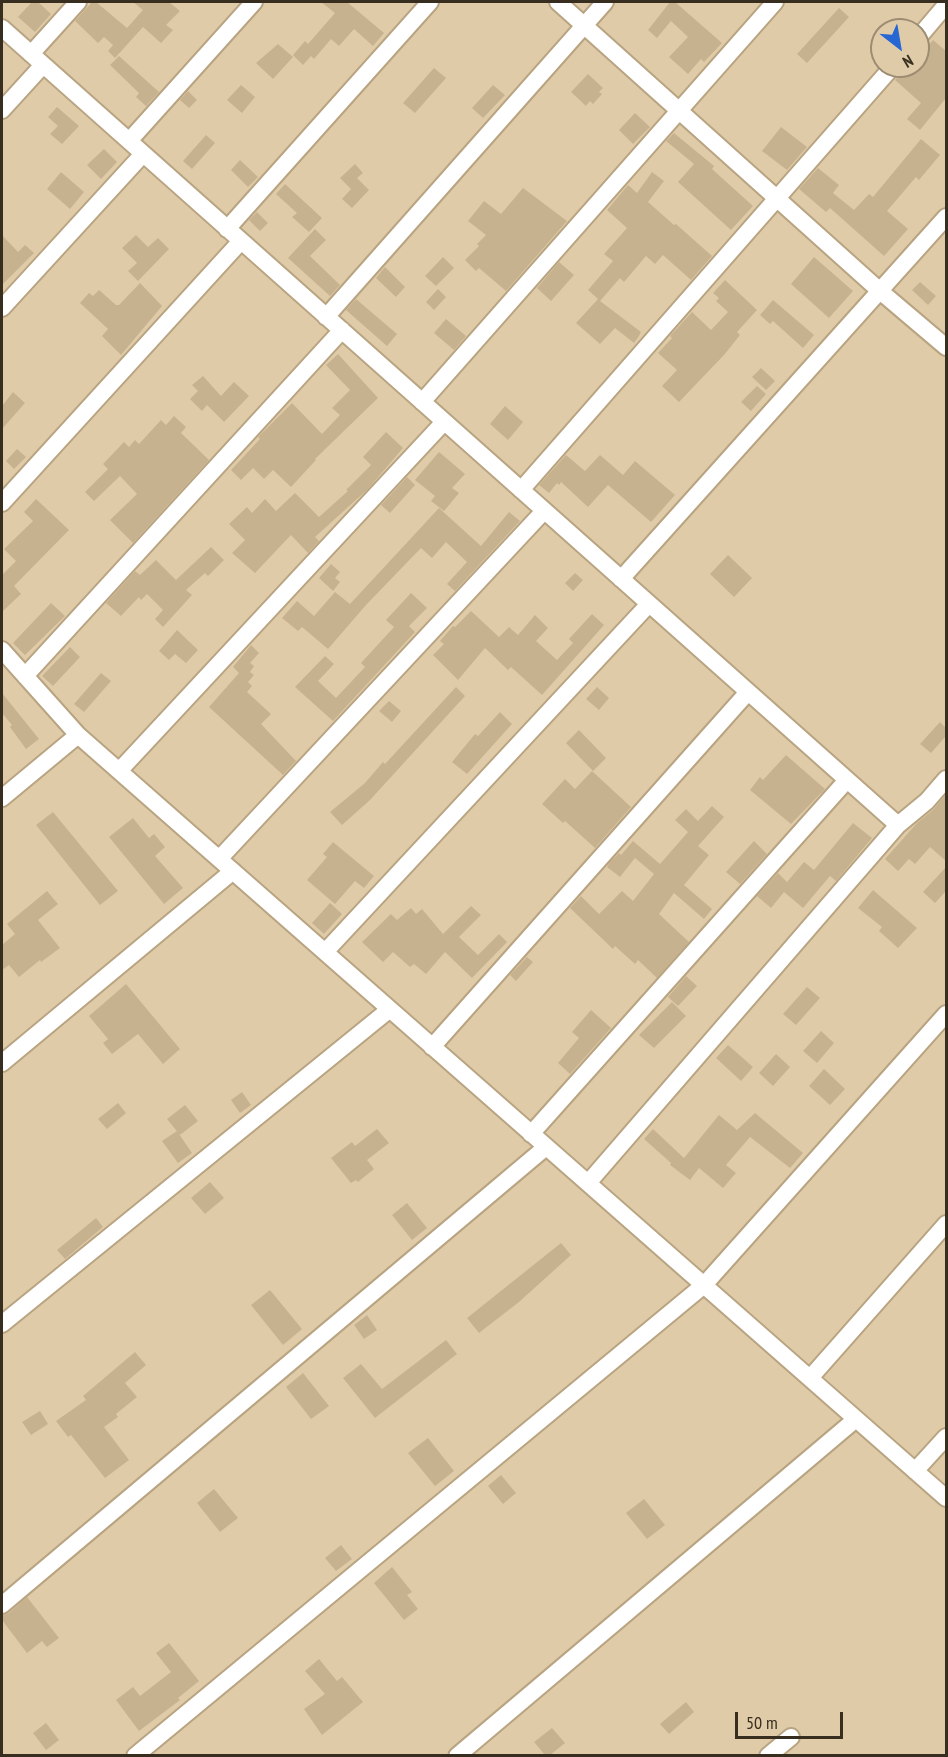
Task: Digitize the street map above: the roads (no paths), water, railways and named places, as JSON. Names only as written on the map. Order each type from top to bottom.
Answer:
[{"type":"street","points":[[2,110],[78,2]]},
{"type":"street","points":[[129,141],[254,2]]},
{"type":"street","points":[[227,229],[430,2]]},
{"type":"street","points":[[558,2],[880,291],[946,347]]},
{"type":"street","points":[[326,316],[605,2]]},
{"type":"street","points":[[422,402],[775,2]]},
{"type":"street","points":[[930,24],[946,5]]},
{"type":"street","points":[[2,28],[898,825]]},
{"type":"street","points":[[521,490],[882,78]]},
{"type":"street","points":[[2,308],[143,154]]},
{"type":"street","points":[[621,579],[946,217]]},
{"type":"street","points":[[2,503],[241,241]]},
{"type":"street","points":[[25,676],[342,330]]},
{"type":"street","points":[[119,771],[444,422]]},
{"type":"street","points":[[219,859],[544,511]]},
{"type":"street","points":[[325,952],[649,604]]},
{"type":"street","points":[[2,650],[78,735],[946,1498]]},
{"type":"street","points":[[432,1047],[748,692]]},
{"type":"street","points":[[2,798],[78,735]]},
{"type":"street","points":[[588,1183],[898,825],[927,801],[946,779]]},
{"type":"street","points":[[531,1134],[847,780]]},
{"type":"street","points":[[2,1063],[232,871]]},
{"type":"street","points":[[2,1324],[390,1009]]},
{"type":"street","points":[[135,1755],[704,1285],[946,1014]]},
{"type":"street","points":[[2,1605],[546,1147]]},
{"type":"street","points":[[810,1378],[946,1224]]},
{"type":"street","points":[[457,1755],[856,1419]]},
{"type":"street","points":[[915,1471],[946,1437]]},
{"type":"street","points":[[768,1755],[791,1737]]}]
